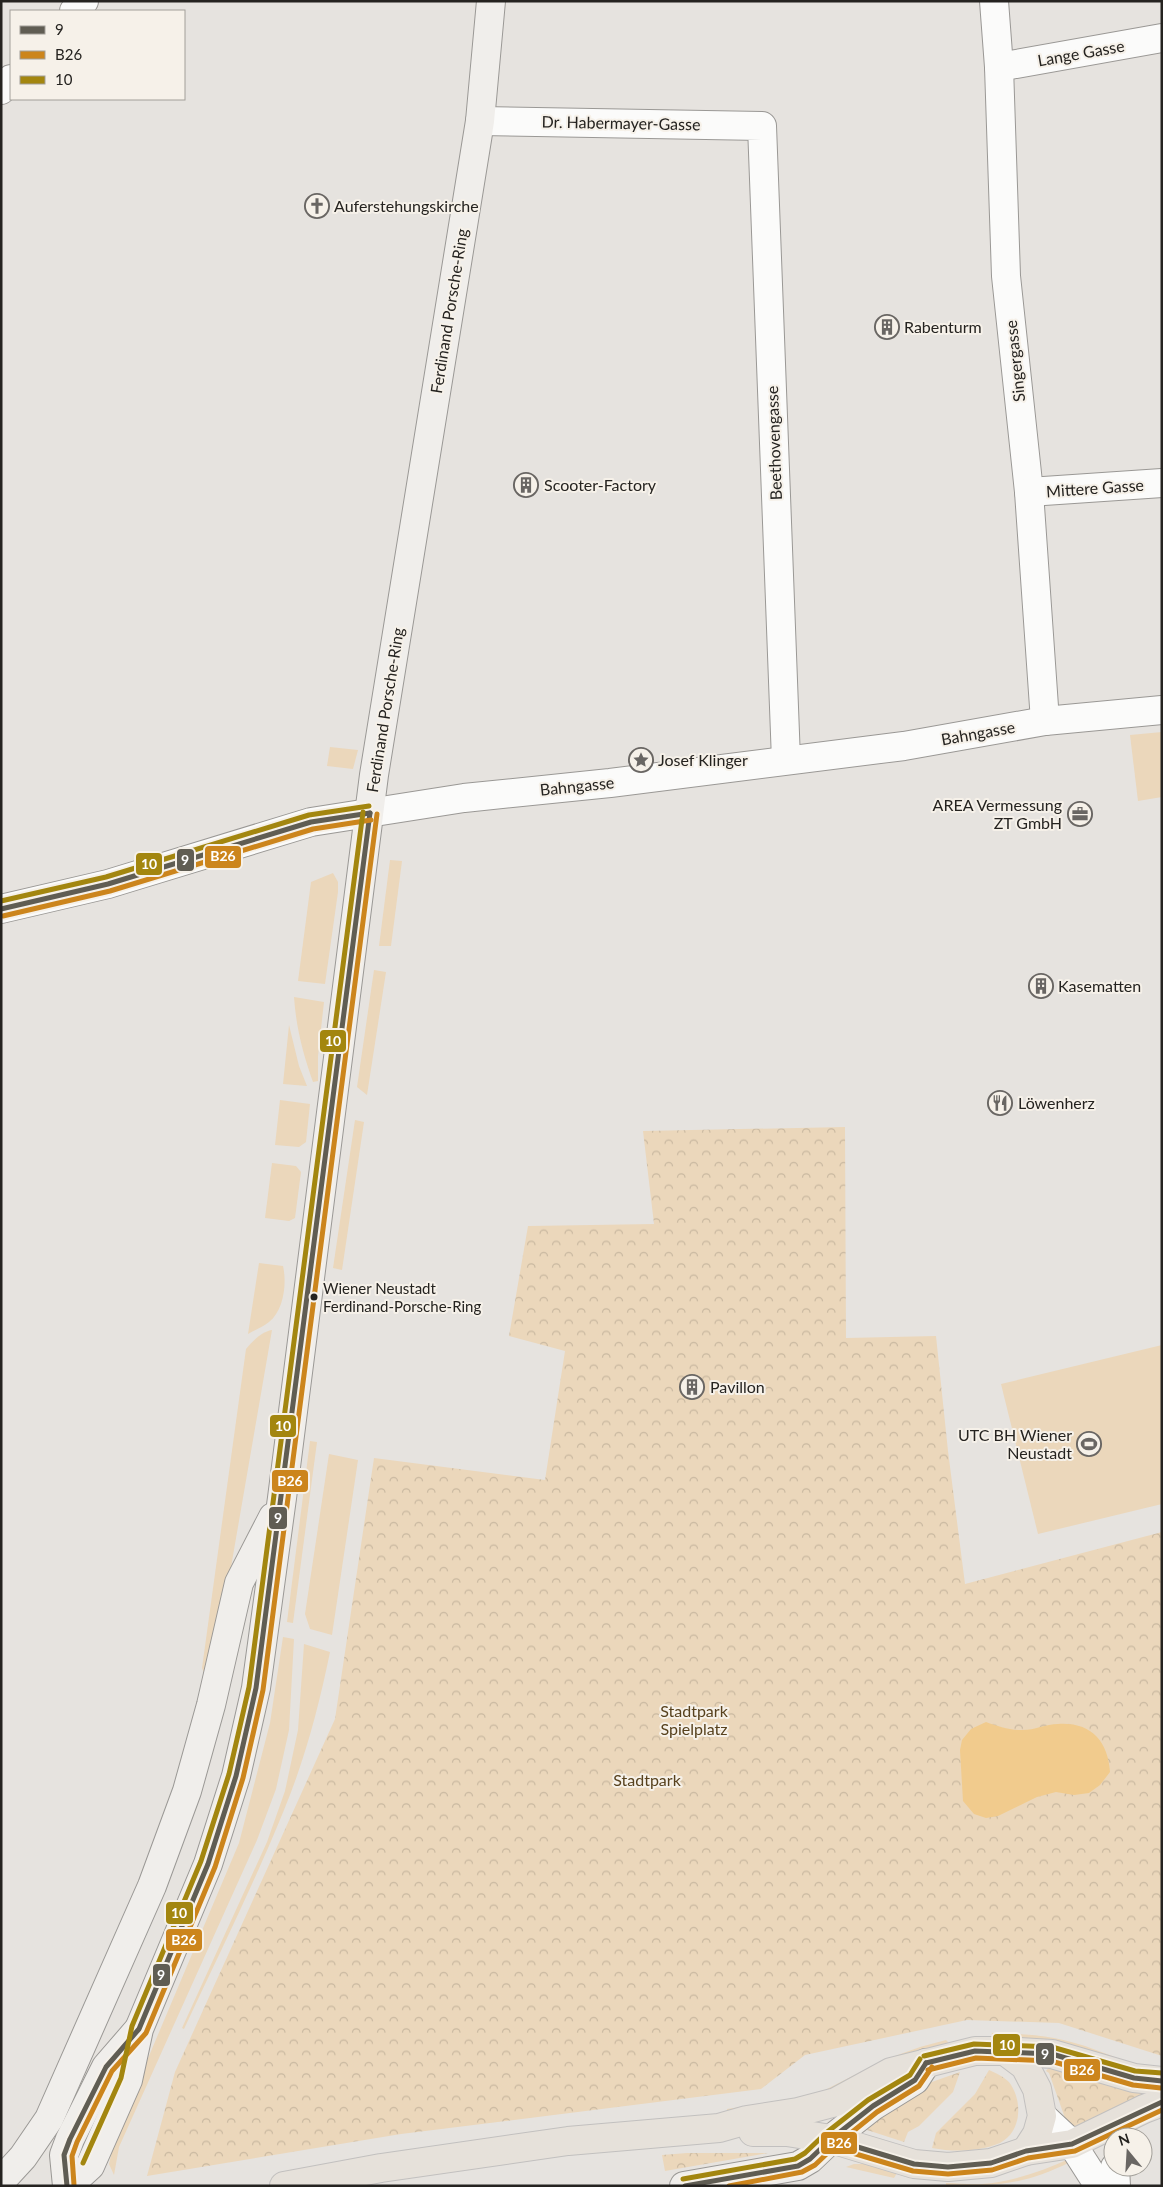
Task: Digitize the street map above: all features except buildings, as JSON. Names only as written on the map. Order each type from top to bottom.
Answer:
[{"type":"main road","points":[[284,2186],[381,2168],[568,2141],[719,2128],[747,2120],[798,2112],[836,2102],[891,2072],[975,2051],[1052,2054],[1134,2078],[1162,2081]]},
{"type":"main road","points":[[1005,2051],[1025,2066],[1037,2089],[1042,2116],[1037,2134],[1026,2151]]},
{"type":"main road","points":[[1120,2127],[1162,2102]]},
{"type":"main road","points":[[719,2128],[748,2132],[787,2132],[831,2138],[914,2164],[948,2167],[991,2163],[1026,2151],[1072,2144],[1103,2135]]},
{"type":"street","name":"Ferdinand Porsche-Ring","points":[[139,2029],[106,2067],[70,2139],[64,2155],[68,2186],[91,2176],[128,2080],[139,2029],[208,1864],[236,1776],[256,1688],[374,775],[480,121],[491,1]]},
{"type":"street","name":"Singergasse","points":[[994,1],[999,67],[1006,276],[1029,492],[1045,721]]},
{"type":"street","name":"Lange Gasse","points":[[999,67],[1162,38]]},
{"type":"street","points":[[1,90],[10,80]]},
{"type":"street","name":"Dr. Habermayer-Gasse","points":[[480,121],[762,126]]},
{"type":"street","name":"Beethovengasse","points":[[762,126],[786,760]]},
{"type":"street","name":"Mittere Gasse","points":[[1029,492],[1162,483]]},
{"type":"street","name":"Bahngasse","points":[[1,909],[108,884],[312,822],[370,812],[464,798],[610,783],[904,746],[1045,721],[1162,710]]},
{"type":"street","points":[[1,2182],[23,2157],[49,2119],[152,1886],[187,1791],[211,1705],[239,1583],[282,1498]]},
{"type":"street","points":[[684,2186],[798,2166],[810,2159],[831,2138],[873,2106],[915,2080],[926,2063]]},
{"type":"street","points":[[1042,2116],[1072,2144],[1099,2186]]},
{"type":"green space","points":[[1162,732],[1162,797],[1138,801],[1130,735]]},
{"type":"green space","points":[[330,747],[358,750],[353,769],[327,766]]},
{"type":"green space","points":[[390,860],[402,861],[391,946],[379,946]]},
{"type":"green space","points":[[333,873],[338,882],[338,892],[325,984],[298,981],[311,882]]},
{"type":"green space","points":[[374,970],[386,972],[367,1095],[357,1087]]},
{"type":"green space","points":[[294,997],[324,1002],[318,1056],[318,1081],[313,1082],[300,1040]]},
{"type":"green space","points":[[289,1025],[299,1066],[307,1086],[283,1084]]},
{"type":"green space","points":[[280,1100],[310,1104],[306,1142],[299,1147],[275,1145]]},
{"type":"green space","points":[[355,1120],[364,1122],[342,1270],[333,1268]]},
{"type":"green space","name":"Stadtpark","points":[[845,1127],[846,1338],[936,1336],[965,1584],[1162,1532],[1162,2056],[1059,2023],[967,2020],[805,2055],[761,2089],[401,2134],[147,2176],[175,2072],[335,1719],[374,1458],[545,1480],[565,1351],[509,1336],[528,1226],[654,1224],[643,1131]]},
{"type":"green space","points":[[272,1163],[296,1166],[301,1172],[295,1218],[289,1221],[265,1218]]},
{"type":"green space","points":[[259,1263],[283,1266],[285,1280],[283,1296],[274,1317],[267,1324],[248,1334]]},
{"type":"green space","points":[[272,1330],[221,1625],[207,1680],[202,1668],[246,1349],[254,1340]]},
{"type":"green space","name":"UTC BH Wiener Neustadt","points":[[1162,1345],[1162,1504],[1038,1534],[1001,1384]]},
{"type":"green space","points":[[310,1441],[317,1442],[293,1623],[287,1622]]},
{"type":"green space","points":[[329,1454],[358,1460],[332,1635],[310,1629],[305,1614]]},
{"type":"green space","points":[[283,1637],[294,1639],[289,1730],[276,1789],[257,1840],[119,2147],[114,2175],[109,2164],[116,2134],[239,1843],[270,1723]]},
{"type":"green space","points":[[304,1644],[330,1652],[305,1752],[292,1791],[272,1838],[236,1920],[184,2029],[182,2028],[267,1842],[285,1791],[298,1730]]},
{"type":"green space","points":[[992,2033],[1023,2034],[1064,2040],[1135,2065],[1054,2043],[992,2037]]},
{"type":"green space","points":[[946,2040],[949,2043],[920,2051],[823,2096],[727,2112],[727,2109],[799,2098],[823,2091],[884,2060]]},
{"type":"green space","points":[[1049,2067],[1150,2090],[1150,2095],[1078,2130],[1071,2129],[1065,2118],[1049,2073],[1046,2071]]},
{"type":"green space","points":[[989,2070],[1007,2080],[1014,2089],[1017,2098],[1018,2115],[1013,2131],[1000,2143],[975,2150],[957,2151],[932,2148],[936,2133],[975,2094]]},
{"type":"green space","points":[[960,2072],[953,2092],[919,2126],[908,2132],[904,2142],[861,2128],[929,2083]]},
{"type":"green space","points":[[687,2153],[768,2153],[665,2171],[662,2155]]},
{"type":"green space","points":[[1069,2159],[1070,2162],[1054,2170],[1024,2180],[1010,2183],[946,2186],[946,2183],[978,2184],[1004,2181],[1038,2172]]},
{"type":"green space","points":[[854,2164],[870,2164],[897,2173],[894,2178],[846,2167]]},
{"type":"shaded area","points":[[986,1722],[1016,1730],[1058,1724],[1080,1726],[1096,1736],[1101,1743],[1106,1751],[1110,1772],[1100,1785],[1089,1793],[1074,1795],[1056,1792],[1037,1797],[998,1816],[986,1818],[974,1814],[963,1801],[960,1750],[962,1740],[971,1729]]},
{"type":"transit line","name":"10","points":[[1,901],[106,877],[309,815],[369,806]]},
{"type":"transit line","name":"10","points":[[83,2163],[121,2078],[132,2026],[201,1861],[229,1774],[249,1687],[363,812]]},
{"type":"transit line","name":"9","points":[[1,909],[108,884],[311,822],[370,813]]},
{"type":"transit line","name":"9","points":[[67,2186],[64,2155],[70,2139],[106,2067],[139,2029],[208,1864],[236,1776],[256,1688],[370,813]]},
{"type":"transit line","name":"B26","points":[[74,2185],[72,2156],[77,2142],[112,2071],[146,2033],[215,1867],[243,1778],[263,1690],[377,814]]},
{"type":"transit line","name":"B26","points":[[3,916],[110,891],[313,829],[371,820]]},
{"type":"transit line","name":"10","points":[[924,2056],[974,2044],[1052,2047],[1135,2071],[1162,2073]]},
{"type":"transit line","name":"9","points":[[926,2063],[975,2051],[1052,2054],[1134,2078],[1162,2081]]},
{"type":"transit line","name":"B26","points":[[928,2070],[976,2058],[1051,2061],[1133,2085],[1161,2088]]},
{"type":"transit line","name":"10","points":[[683,2179],[795,2159],[805,2153],[826,2133],[868,2100],[910,2075],[920,2059]]},
{"type":"transit line","name":"9","points":[[685,2186],[798,2166],[810,2159],[831,2139],[873,2106],[915,2080],[926,2063]]},
{"type":"transit line","name":"B26","points":[[729,2186],[802,2172],[815,2165],[836,2145],[877,2112],[919,2086],[932,2067]]},
{"type":"transit line","name":"9","points":[[831,2139],[914,2164],[948,2167],[991,2163],[1026,2151],[1072,2144],[1162,2102]]},
{"type":"transit line","name":"B26","points":[[829,2146],[913,2171],[948,2174],[992,2170],[1028,2158],[1075,2151],[1162,2110]]},
{"type":"place","name":"Auferstehungskirche","points":[[317,206]]},
{"type":"place","name":"Rabenturm","points":[[887,327]]},
{"type":"place","name":"Scooter-Factory","points":[[526,485]]},
{"type":"place","name":"Josef Klinger","points":[[641,760]]},
{"type":"place","name":"AREA Vermessung ZT GmbH","points":[[1080,814]]},
{"type":"place","name":"Kasematten","points":[[1041,986]]},
{"type":"place","name":"Löwenherz","points":[[1000,1103]]},
{"type":"place","name":"Wiener Neustadt Ferdinand-Porsche-Ring","points":[[314,1297]]},
{"type":"place","name":"Pavillon","points":[[692,1387]]},
{"type":"place","name":"UTC BH Wiener Neustadt","points":[[1089,1444]]},
{"type":"park label","name":"Stadtpark Spielplatz","points":[[694,1720]]}]
